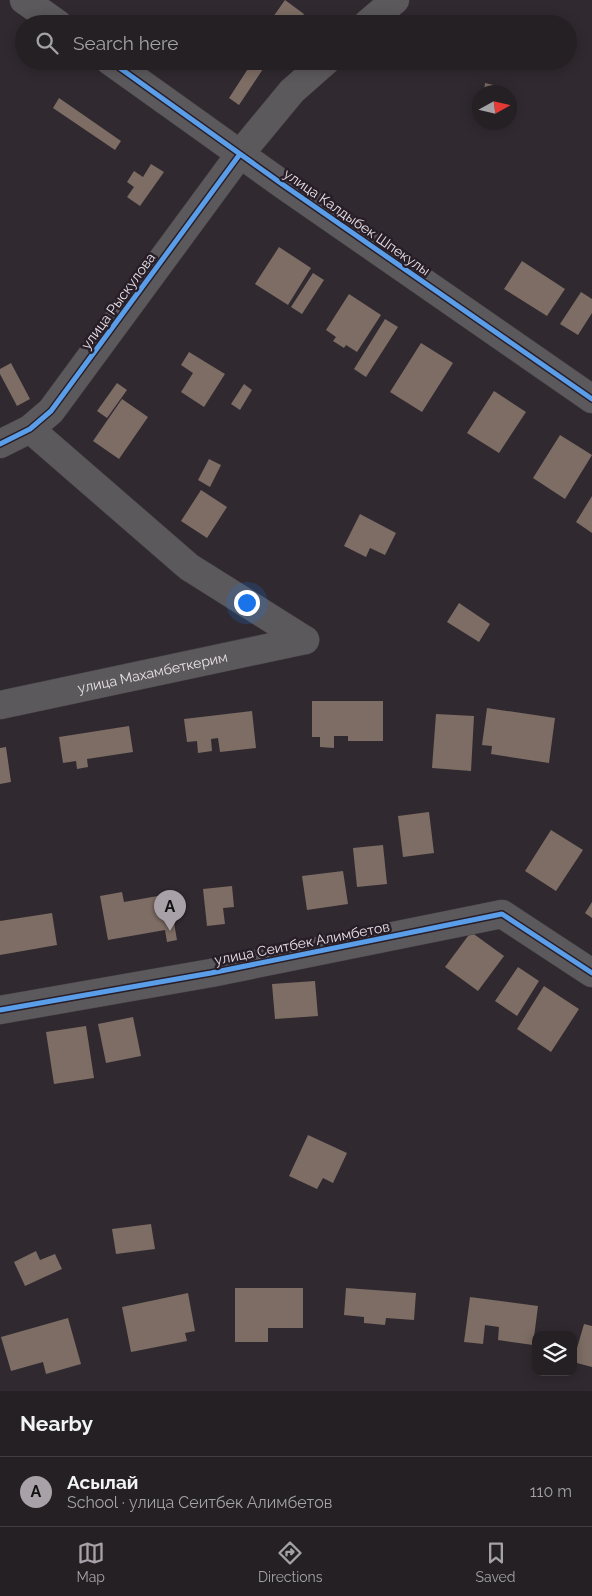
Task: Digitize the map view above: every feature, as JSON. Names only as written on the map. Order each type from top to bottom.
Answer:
[{"type":"street","points":[[24,0],[45,15]]},
{"type":"street","points":[[378,15],[395,0]]},
{"type":"street","name":"улица Калдыбек Шпекулы","points":[[123,70],[592,399]]},
{"type":"street","name":"улица Рыскулова","points":[[0,444],[30,429],[51,411],[240,154],[292,91],[316,70]]},
{"type":"street","name":"улица Махамбеткерим","points":[[0,705],[305,640],[189,567],[30,429]]},
{"type":"street","name":"улица Сеитбек Алимбетов","points":[[0,1010],[211,973],[502,914],[592,973]]},
{"type":"building","points":[[285,0],[304,14],[303,15],[274,15]]},
{"type":"building","points":[[247,70],[262,70],[239,105],[229,98]]},
{"type":"building","points":[[59,98],[121,141],[115,150],[53,108]]},
{"type":"building","points":[[151,164],[164,172],[140,206],[127,197],[134,187],[127,182],[134,171],[143,177]]},
{"type":"building","points":[[279,247],[311,268],[288,305],[255,284]]},
{"type":"building","points":[[522,261],[565,289],[547,316],[504,289]]},
{"type":"building","points":[[313,273],[324,280],[302,314],[291,307]]},
{"type":"building","points":[[581,292],[592,299],[592,313],[578,335],[560,324]]},
{"type":"building","points":[[349,294],[381,315],[357,352],[346,345],[344,348],[333,341],[336,337],[326,330]]},
{"type":"building","points":[[385,319],[398,327],[366,377],[354,369]]},
{"type":"building","points":[[421,343],[453,363],[422,412],[390,392]]},
{"type":"building","points":[[189,352],[225,374],[204,407],[181,392],[193,373],[181,365]]},
{"type":"building","points":[[11,363],[30,399],[17,406],[0,374],[0,369]]},
{"type":"building","points":[[117,383],[127,390],[107,418],[97,411]]},
{"type":"building","points":[[244,384],[252,390],[240,410],[231,404]]},
{"type":"building","points":[[494,391],[526,412],[499,453],[467,433]]},
{"type":"building","points":[[122,399],[148,417],[119,459],[93,441]]},
{"type":"building","points":[[560,435],[592,455],[565,499],[533,478]]},
{"type":"building","points":[[209,459],[221,465],[210,487],[198,480]]},
{"type":"building","points":[[201,490],[227,507],[207,538],[181,521]]},
{"type":"building","points":[[592,496],[592,533],[576,522]]},
{"type":"building","points":[[360,514],[396,533],[385,555],[370,548],[366,557],[344,546]]},
{"type":"building","points":[[459,603],[490,624],[479,642],[447,622]]},
{"type":"building","points":[[312,701],[383,701],[383,741],[348,741],[348,736],[334,736],[334,748],[320,747],[320,737],[312,737]]},
{"type":"building","points":[[487,708],[555,718],[549,763],[491,754],[492,746],[482,745]]},
{"type":"building","points":[[252,711],[256,748],[220,752],[218,738],[211,739],[212,751],[198,753],[197,741],[187,742],[184,719]]},
{"type":"building","points":[[436,714],[474,716],[471,771],[432,768]]},
{"type":"building","points":[[129,726],[133,752],[87,759],[88,767],[77,769],[76,761],[63,763],[59,737]]},
{"type":"building","points":[[6,747],[11,782],[0,784],[0,748]]},
{"type":"building","points":[[429,812],[434,853],[403,857],[398,816]]},
{"type":"building","points":[[551,830],[583,850],[556,891],[525,871]]},
{"type":"building","points":[[383,845],[387,884],[357,887],[353,848]]},
{"type":"building","points":[[343,871],[348,904],[307,910],[302,876]]},
{"type":"building","points":[[232,886],[234,907],[223,908],[225,924],[207,926],[203,889]]},
{"type":"building","points":[[122,892],[124,902],[169,894],[177,940],[167,942],[165,930],[108,940],[100,896]]},
{"type":"building","points":[[592,902],[592,918],[585,913]]},
{"type":"building","points":[[52,913],[57,945],[0,955],[0,921]]},
{"type":"building","points":[[471,932],[504,956],[478,991],[445,967]]},
{"type":"building","points":[[518,967],[539,981],[517,1016],[495,1001]]},
{"type":"building","points":[[315,981],[318,1016],[275,1019],[272,984]]},
{"type":"building","points":[[544,986],[579,1009],[551,1052],[517,1029]]},
{"type":"building","points":[[133,1017],[141,1056],[106,1063],[98,1024]]},
{"type":"building","points":[[86,1026],[94,1078],[54,1084],[46,1032]]},
{"type":"building","points":[[308,1135],[347,1153],[333,1183],[323,1178],[317,1189],[289,1176]]},
{"type":"building","points":[[151,1224],[155,1249],[116,1254],[112,1229]]},
{"type":"building","points":[[36,1251],[40,1260],[55,1254],[62,1269],[25,1286],[14,1262]]},
{"type":"building","points":[[235,1288],[303,1288],[303,1328],[268,1328],[268,1342],[235,1342]]},
{"type":"building","points":[[346,1288],[416,1293],[414,1320],[386,1318],[385,1325],[364,1323],[364,1317],[344,1315]]},
{"type":"building","points":[[188,1293],[195,1331],[185,1333],[187,1341],[131,1352],[122,1307]]},
{"type":"building","points":[[470,1297],[538,1306],[535,1331],[532,1331],[532,1345],[498,1340],[499,1327],[485,1325],[483,1344],[464,1342]]},
{"type":"building","points":[[68,1318],[81,1364],[46,1374],[43,1362],[11,1371],[1,1337]]},
{"type":"building","points":[[584,1324],[592,1326],[592,1367],[577,1363],[577,1348]]},
{"type":"cycle path","points":[[123,70],[282,184],[592,399]]},
{"type":"cycle path","points":[[0,444],[30,429],[51,411],[240,154]]},
{"type":"cycle path","points":[[0,1010],[211,973],[502,914],[592,973]]},
{"type":"place","name":"Асылай","points":[[170,931]]}]
